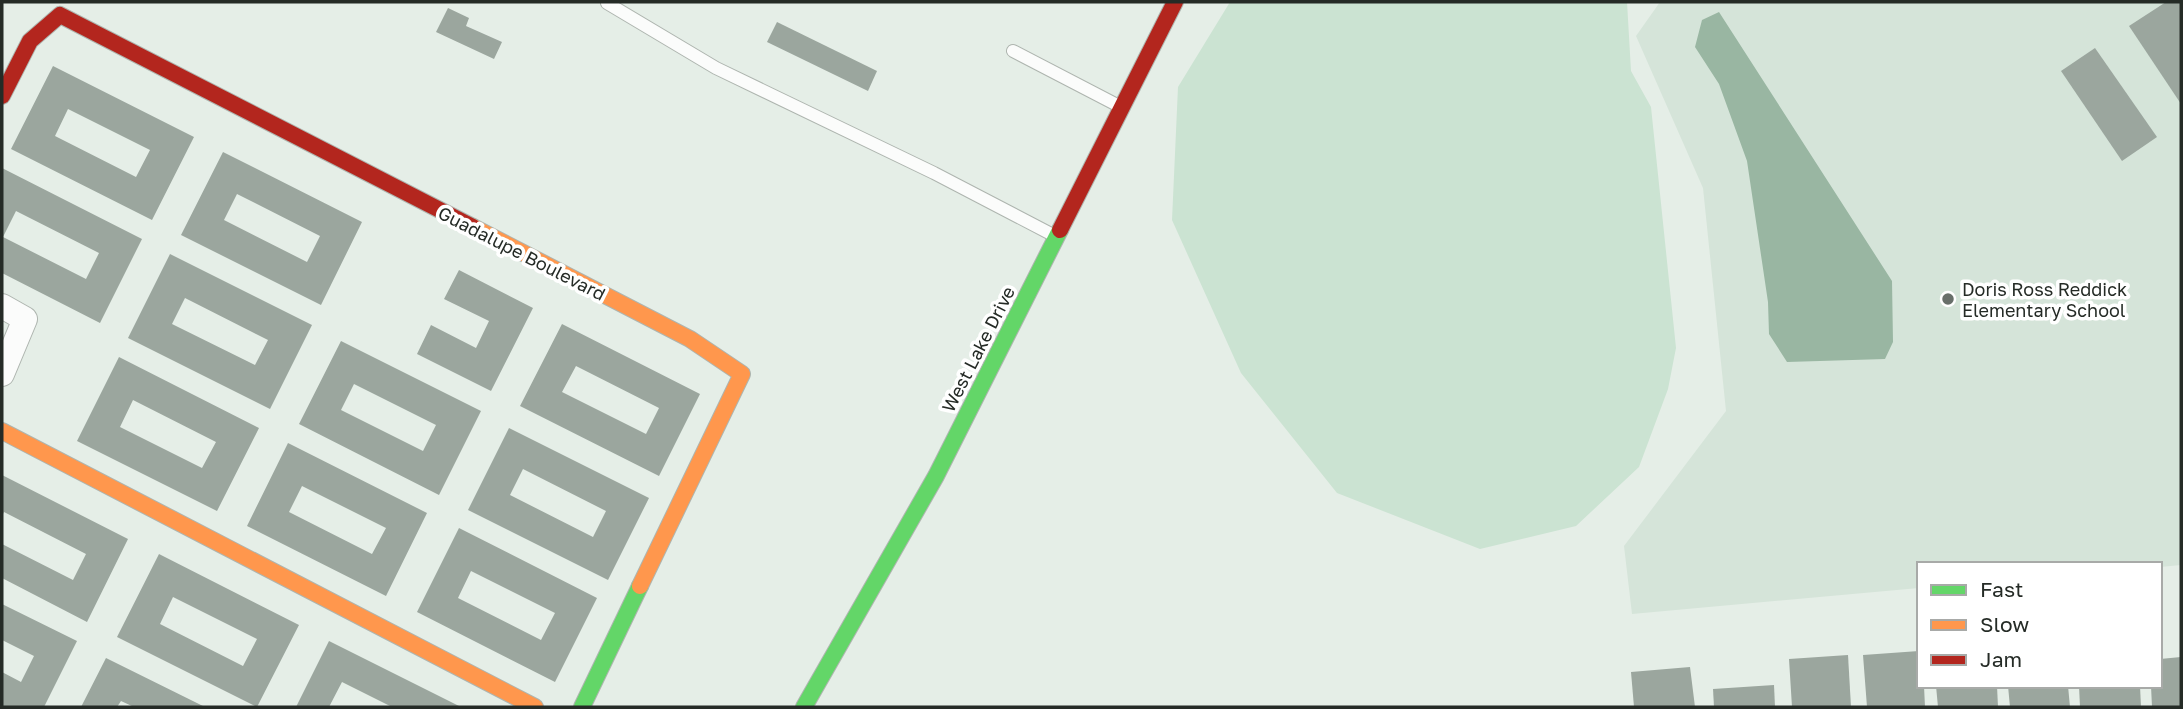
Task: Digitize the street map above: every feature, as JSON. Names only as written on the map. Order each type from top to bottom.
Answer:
[{"type":"street","name":"West Lake Drive","points":[[804,707],[936,476],[1175,2]]},
{"type":"street","name":"Guadalupe Boulevard","points":[[2,96],[30,41],[60,15],[678,333],[742,374],[582,707]]},
{"type":"street","points":[[2,306],[25,318],[2,374]]},
{"type":"street","points":[[2,431],[522,704]]},
{"type":"lane","points":[[607,2],[716,68],[934,173],[1057,236]]},
{"type":"lane","points":[[1013,51],[1122,107]]},
{"type":"shaded area","points":[[1230,2],[1627,2],[1631,71],[1651,107],[1676,348],[1668,389],[1639,467],[1576,526],[1480,549],[1337,493],[1241,373],[1172,220],[1178,87]]},
{"type":"shaded area","name":"Doris Ross Reddick Elementary School","points":[[1660,2],[2181,2],[2181,565],[2162,567],[2162,562],[1917,562],[1917,588],[1632,614],[1624,546],[1726,411],[1703,188],[1636,36]]},
{"type":"shaded area","points":[[1719,12],[1892,281],[1893,342],[1885,359],[1787,362],[1769,334],[1768,302],[1747,161],[1719,84],[1695,47],[1702,20]]},
{"type":"building","points":[[2166,2],[2181,2],[2181,104],[2129,26]]},
{"type":"building","points":[[448,8],[469,18],[466,26],[502,42],[494,59],[436,32]]},
{"type":"building","points":[[777,22],[877,71],[868,91],[767,42]]},
{"type":"building","points":[[2095,48],[2157,137],[2122,161],[2061,71]]},
{"type":"building","points":[[53,66],[194,137],[152,220],[11,149]],"holes":[[[68,109],[150,150],[136,177],[55,136]]]},
{"type":"building","points":[[223,152],[362,222],[321,305],[181,235]],"holes":[[[237,194],[320,236],[307,262],[224,220]]]},
{"type":"building","points":[[2,168],[142,239],[100,323],[2,273]],"holes":[[[16,211],[99,253],[86,279],[3,237]]]},
{"type":"building","points":[[170,254],[312,325],[270,409],[128,338]],"holes":[[[185,298],[268,340],[255,365],[172,324]]]},
{"type":"building","points":[[459,270],[533,308],[491,391],[417,354],[431,325],[476,348],[489,321],[444,299]]},
{"type":"building","points":[[562,324],[700,394],[659,476],[520,406]],"holes":[[[576,366],[659,408],[646,434],[562,392]]]},
{"type":"building","points":[[341,341],[481,411],[439,495],[299,424]],"holes":[[[354,384],[436,425],[423,451],[341,410]]]},
{"type":"building","points":[[119,357],[259,428],[217,511],[77,441]],"holes":[[[133,400],[216,442],[202,468],[120,427]]]},
{"type":"building","points":[[509,428],[649,498],[608,580],[468,510]],"holes":[[[523,469],[606,511],[593,537],[510,495]]]},
{"type":"building","points":[[288,443],[427,513],[386,596],[247,526]],"holes":[[[302,486],[386,528],[372,554],[289,512]]]},
{"type":"building","points":[[2,475],[128,539],[87,622],[2,578],[2,544],[73,580],[86,554],[4,512],[2,516]]},
{"type":"building","points":[[459,528],[597,598],[555,682],[417,612]],"holes":[[[471,571],[555,613],[541,640],[458,598]]]},
{"type":"building","points":[[159,554],[299,625],[257,707],[117,637]],"holes":[[[173,597],[257,639],[243,666],[160,624]]]},
{"type":"building","points":[[2,604],[77,641],[44,707],[2,707],[2,672],[21,682],[34,656],[2,640]]},
{"type":"building","points":[[329,641],[461,707],[392,707],[342,682],[329,707],[296,707]]},
{"type":"building","points":[[1917,651],[1917,688],[1924,688],[1925,707],[1867,707],[1863,655]]},
{"type":"building","points":[[1848,655],[1851,707],[1792,707],[1789,659]]},
{"type":"building","points":[[2181,657],[2181,707],[2152,707],[2151,688],[2162,688],[2162,659]]},
{"type":"building","points":[[106,658],[205,707],[134,707],[121,701],[117,707],[81,707]]},
{"type":"building","points":[[1690,667],[1695,707],[1634,707],[1631,672]]},
{"type":"building","points":[[1774,685],[1775,707],[1714,707],[1713,689]]},
{"type":"building","points":[[1936,688],[1997,688],[1998,707],[1938,707]]},
{"type":"building","points":[[2008,688],[2068,688],[2070,707],[2010,707]]},
{"type":"building","points":[[2079,688],[2140,688],[2141,707],[2080,707]]},
{"type":"traffic: fast","points":[[804,707],[936,476],[1060,230]]},
{"type":"traffic: fast","points":[[582,707],[640,586]]},
{"type":"traffic: slow","points":[[473,227],[690,339],[742,374],[640,586]]},
{"type":"traffic: slow","points":[[2,431],[535,707]]},
{"type":"traffic: jam","points":[[1060,230],[1175,2]]},
{"type":"traffic: jam","points":[[2,96],[30,41],[60,15],[473,227]]},
{"type":"place","name":"Doris Ross Reddick Elementary School","points":[[1948,299]]}]
